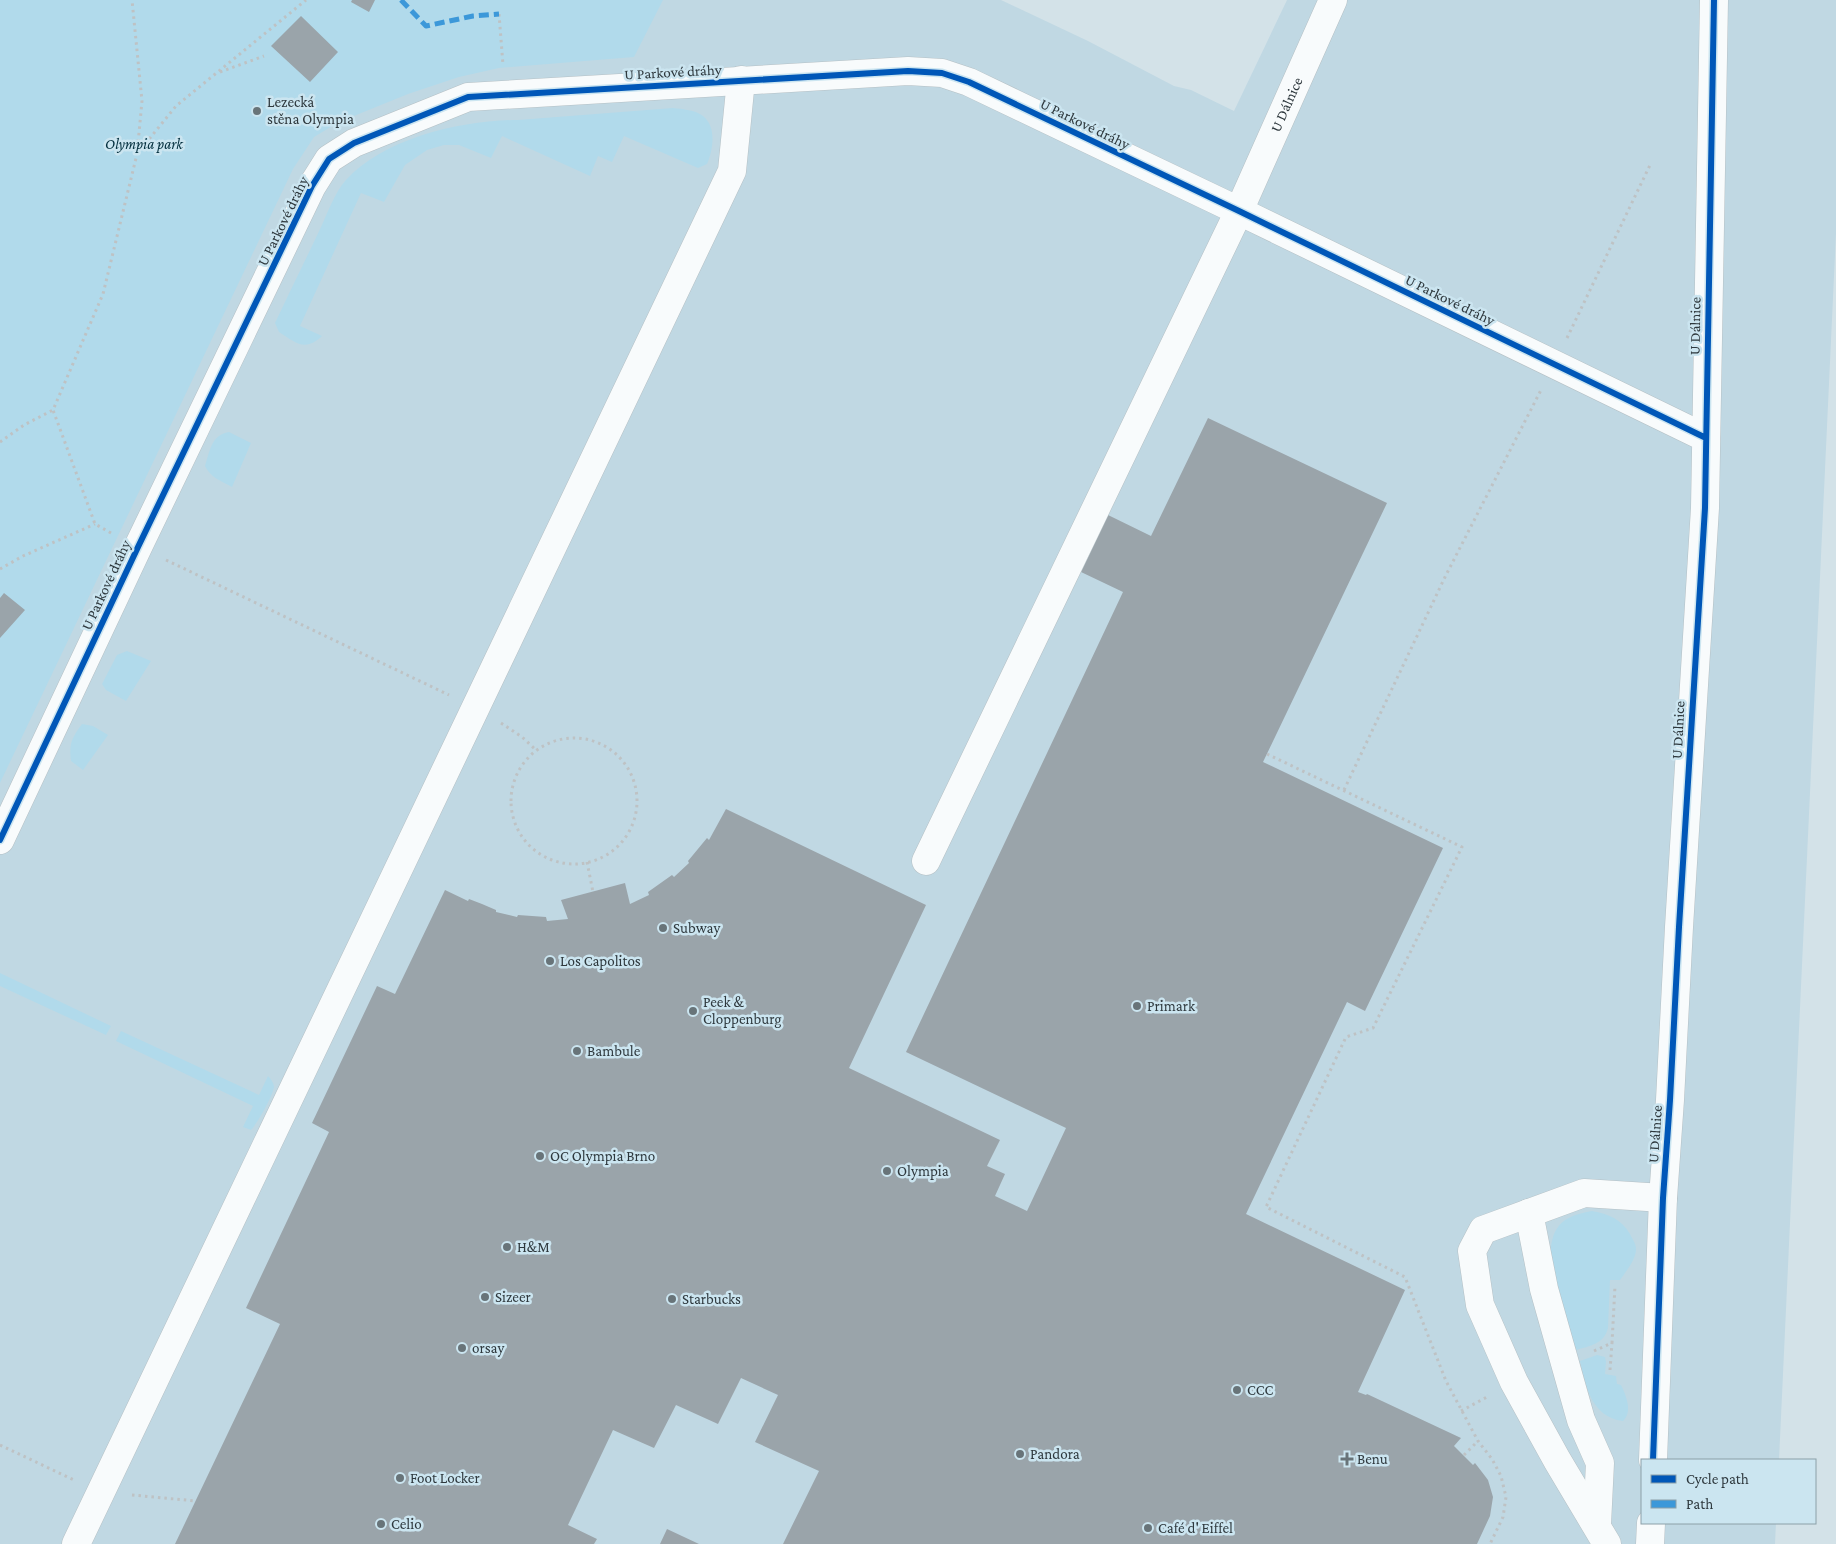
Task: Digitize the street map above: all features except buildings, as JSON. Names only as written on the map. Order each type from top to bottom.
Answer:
[{"type":"street","name":"U Dálnice","points":[[926,861],[1239,211],[1333,0]]},
{"type":"street","name":"U Dálnice","points":[[1653,1459],[1663,1198],[1704,508],[1714,0]]},
{"type":"street","name":"U Parkové dráhy","points":[[0,840],[138,547],[312,186],[329,159],[354,143],[468,97],[908,70],[942,74],[970,82],[1706,438]]},
{"type":"street","points":[[76,1544],[732,171],[741,80]]},
{"type":"street","points":[[1602,1534],[1557,1460],[1514,1382],[1480,1305],[1472,1251],[1484,1230],[1584,1193],[1663,1198]]},
{"type":"street","points":[[1530,1213],[1544,1289],[1581,1420],[1600,1464],[1602,1534]]},
{"type":"street","points":[[1650,1544],[1651,1524]]},
{"type":"path","points":[[137,154],[176,106],[306,0]]},
{"type":"path","points":[[499,14],[506,94]]},
{"type":"path","points":[[217,73],[264,56]]},
{"type":"path","points":[[1344,790],[1445,577],[1554,364],[1651,163]]},
{"type":"path","points":[[0,442],[24,425],[53,410]]},
{"type":"path","points":[[0,569],[23,556],[95,524]]},
{"type":"path","points":[[574,737],[595,740],[613,751],[627,766],[636,784],[638,804],[634,825],[623,842],[606,856],[587,862],[566,864],[546,857],[529,845],[517,827],[511,806],[513,785],[521,766],[536,750],[554,740],[574,737]]},
{"type":"path","points":[[1267,754],[1462,847],[1373,1028],[1346,1037],[1266,1206],[1405,1277],[1446,1381],[1478,1441],[1492,1459],[1501,1476],[1506,1498],[1503,1517],[1490,1544]]},
{"type":"path","points":[[587,862],[593,892]]},
{"type":"path","points":[[1610,1370],[1612,1343]]},
{"type":"path","points":[[1464,1455],[1478,1441]]},
{"type":"path","points":[[0,1445],[100,1493],[196,1501]]},
{"type":"shaded area","points":[[0,0],[1001,0],[1088,41],[1174,86],[1191,90],[1234,111],[1287,0],[1836,0],[1836,233],[1779,1459],[1641,1459],[1641,1524],[1776,1524],[1775,1544],[0,1544]]},
{"type":"green space","name":"Olympia park","points":[[0,0],[663,0],[634,57],[499,68],[459,77],[408,94],[339,122],[314,137],[293,169],[0,783]]},
{"type":"green space","points":[[673,108],[696,112],[707,121],[712,132],[712,146],[707,164],[698,168],[624,136],[612,162],[598,156],[590,176],[502,136],[491,158],[459,145],[444,145],[427,150],[405,165],[384,202],[361,193],[300,326],[322,336],[311,344],[305,345],[279,332],[275,323],[338,190],[362,165],[381,153],[426,134],[473,123]]},
{"type":"green space","points":[[229,432],[251,443],[232,487],[213,476],[205,466],[212,444],[218,436]]},
{"type":"green space","points":[[127,651],[151,661],[126,701],[106,690],[102,684],[117,655]]},
{"type":"green space","points":[[82,724],[93,726],[108,735],[83,770],[71,761],[70,750],[73,738]]},
{"type":"green space","points":[[0,973],[111,1026],[106,1035],[0,986]]},
{"type":"green space","points":[[121,1031],[259,1095],[268,1076],[273,1083],[273,1090],[265,1109],[254,1127],[251,1130],[243,1127],[253,1106],[116,1041]]},
{"type":"green space","points":[[1592,1211],[1609,1216],[1623,1224],[1635,1243],[1636,1253],[1620,1280],[1610,1280],[1608,1328],[1603,1338],[1596,1344],[1576,1350],[1550,1266],[1550,1254],[1554,1235],[1563,1222],[1570,1217]]},
{"type":"green space","points":[[1597,1355],[1605,1357],[1605,1374],[1616,1376],[1617,1384],[1621,1385],[1625,1394],[1628,1403],[1628,1413],[1623,1421],[1612,1418],[1597,1407],[1588,1390],[1580,1361]]},
{"type":"marked path","points":[[401,0],[426,26],[473,16],[499,14]]},
{"type":"cycle path","points":[[1653,1459],[1663,1198],[1705,508],[1714,0]]},
{"type":"cycle path","points":[[0,840],[138,547],[312,186],[329,159],[354,143],[468,97],[908,71],[942,73],[969,82],[1706,438]]},
{"type":"place","name":"Lezecká stěna Olympia","points":[[257,111]]},
{"type":"place","name":"Subway","points":[[663,928]]},
{"type":"place","name":"Los Capolitos","points":[[550,961]]},
{"type":"place","name":"Primark","points":[[1137,1006]]},
{"type":"place","name":"Peek & Cloppenburg","points":[[693,1011]]},
{"type":"place","name":"Bambule","points":[[577,1051]]},
{"type":"place","name":"OC Olympia Brno","points":[[540,1156]]},
{"type":"place","name":"Olympia","points":[[887,1171]]},
{"type":"place","name":"H&M","points":[[507,1247]]},
{"type":"place","name":"Sizeer","points":[[485,1297]]},
{"type":"place","name":"Starbucks","points":[[672,1299]]},
{"type":"place","name":"orsay","points":[[462,1348]]},
{"type":"place","name":"CCC","points":[[1237,1390]]},
{"type":"place","name":"Pandora","points":[[1020,1454]]},
{"type":"place","name":"Benu","points":[[1347,1459]]},
{"type":"place","name":"Foot Locker","points":[[400,1478]]},
{"type":"place","name":"Celio","points":[[381,1524]]},
{"type":"place","name":"Café d' Eiffel","points":[[1148,1528]]}]
